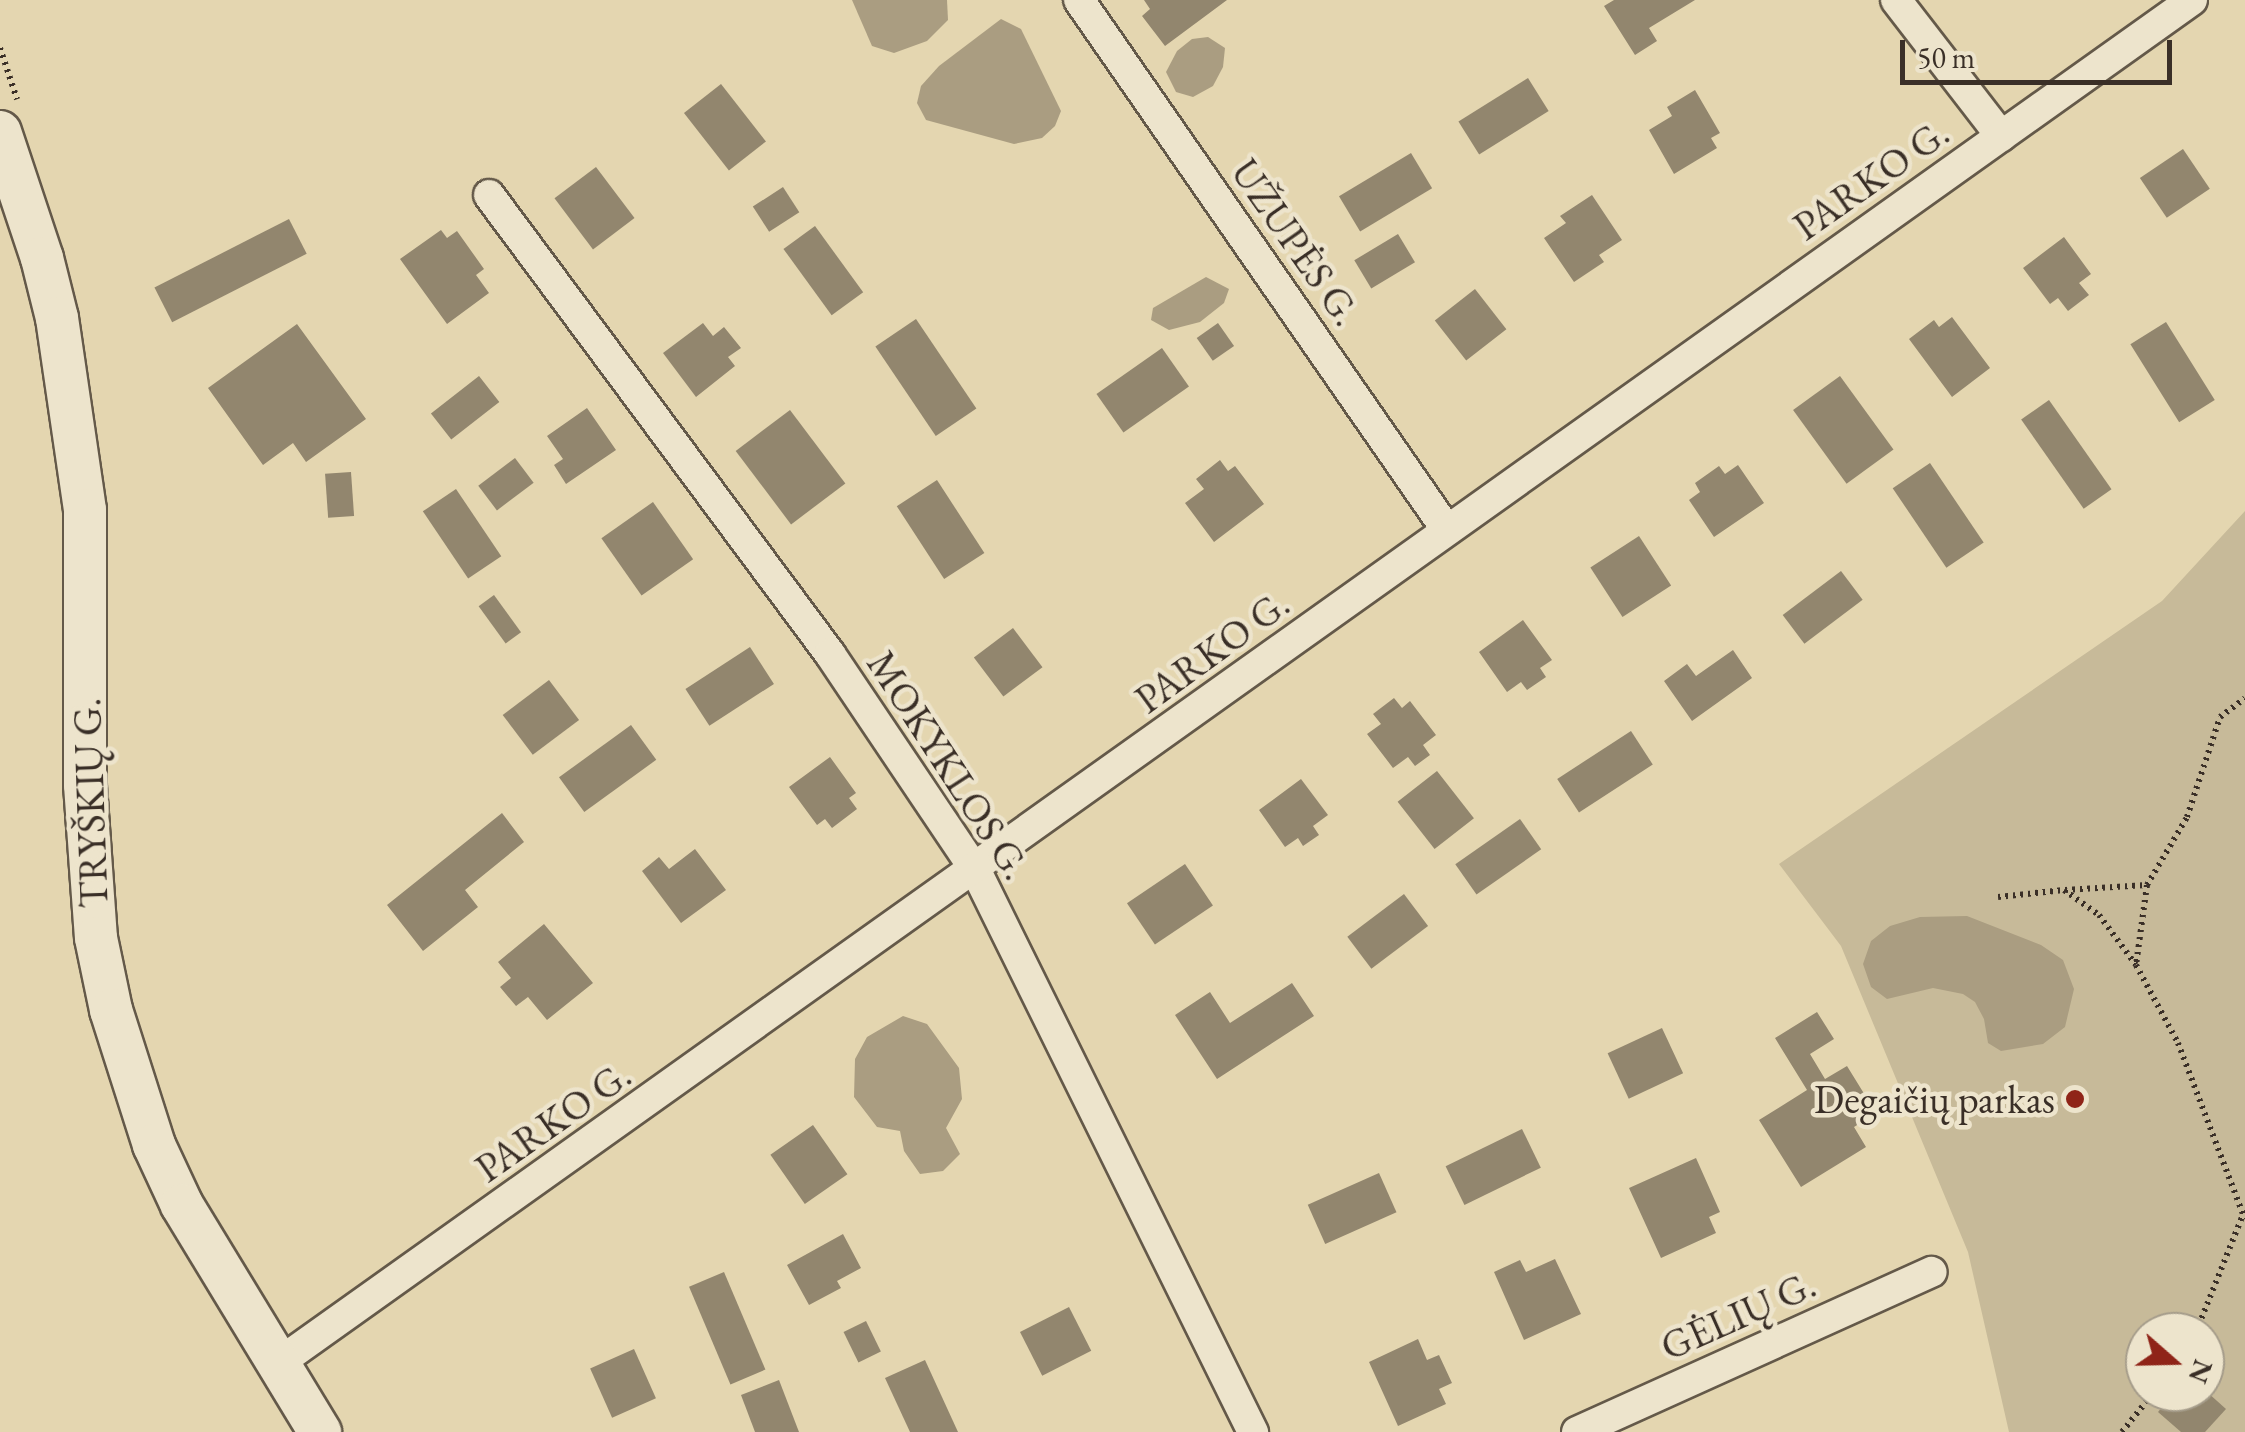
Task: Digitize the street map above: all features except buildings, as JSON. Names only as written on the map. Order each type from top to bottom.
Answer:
[{"type":"main road","name":"TRYŠKIŲ G.","points":[[9,117],[56,318],[85,510],[85,784],[96,938],[110,1010],[154,1145],[182,1206],[320,1432]]},
{"type":"street","name":"UŽUPĖS G.","points":[[1079,0],[1448,530]]},
{"type":"street","points":[[1896,0],[2001,136]]},
{"type":"street","name":"PARKO G.","points":[[277,1364],[976,870],[2192,0]]},
{"type":"street","name":"MOKYKLOS G.","points":[[489,195],[830,654],[976,870],[1253,1432]]},
{"type":"street","name":"GĖLIŲ G.","points":[[1577,1432],[1932,1272]]},
{"type":"path","points":[[0,48],[9,117]]},
{"type":"path","points":[[2136,966],[2147,886],[2187,817],[2220,717],[2245,698]]},
{"type":"path","points":[[1998,897],[2147,886]]},
{"type":"path","points":[[2064,890],[2099,915],[2136,966],[2178,1043],[2244,1215],[2204,1312]]},
{"type":"path","points":[[2122,1432],[2138,1412]]},
{"type":"shaded area","points":[[852,0],[947,0],[948,20],[927,41],[894,53],[872,46]]},
{"type":"shaded area","points":[[1001,19],[1021,29],[1061,111],[1055,126],[1042,138],[1014,144],[926,120],[917,103],[921,86],[939,66]]},
{"type":"shaded area","points":[[1208,37],[1225,48],[1223,67],[1213,86],[1193,97],[1176,92],[1166,72],[1177,51],[1192,39]]},
{"type":"shaded area","points":[[1206,277],[1229,289],[1224,303],[1200,322],[1169,330],[1151,320],[1153,308]]},
{"type":"shaded area","name":"Degaičių parkas","points":[[2245,511],[2245,1432],[2009,1432],[1968,1252],[1841,946],[1779,864],[2162,601]]},
{"type":"shaded area","points":[[1967,916],[2041,945],[2063,960],[2074,989],[2065,1027],[2043,1044],[2001,1051],[1988,1043],[1984,1019],[1975,1002],[1963,994],[1933,988],[1887,999],[1871,987],[1863,964],[1871,941],[1890,926],[1920,917]]},
{"type":"shaded area","points":[[903,1016],[927,1024],[959,1068],[962,1099],[946,1128],[960,1154],[943,1171],[920,1174],[904,1151],[900,1131],[877,1127],[854,1097],[855,1059],[867,1037]]},
{"type":"place","name":"Degaičių parkas","points":[[2075,1099]]}]
